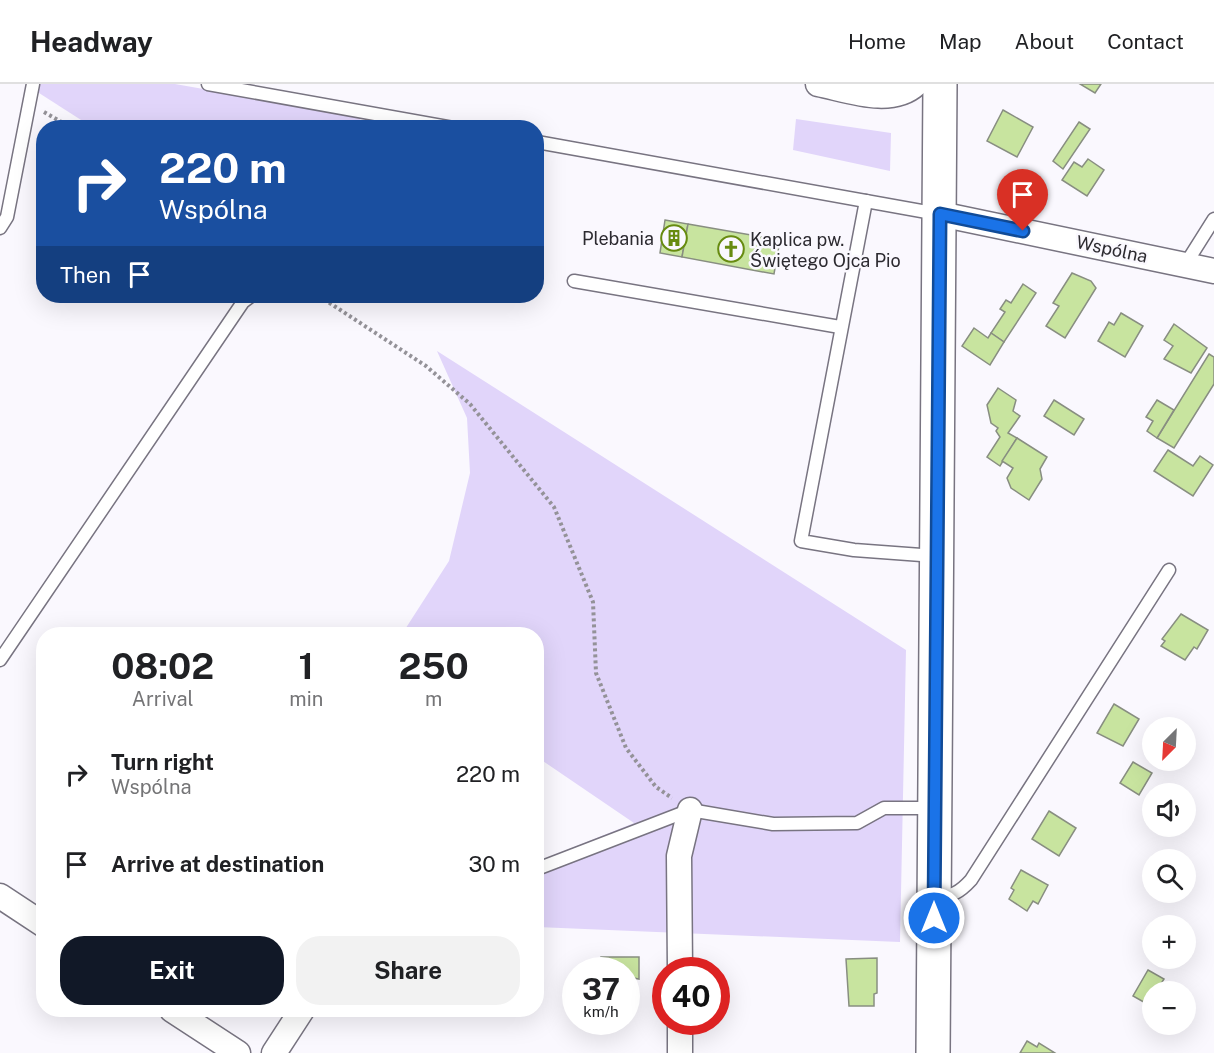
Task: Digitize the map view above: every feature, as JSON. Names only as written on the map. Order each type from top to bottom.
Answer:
[{"type":"street","points":[[818,84],[891,97],[907,92],[916,84]]},
{"type":"street","points":[[933,1053],[940,84]]},
{"type":"street","name":"Wspólna","points":[[940,214],[1214,271]]},
{"type":"street","points":[[680,957],[679,856],[690,810]]},
{"type":"street","points":[[0,896],[36,920]]},
{"type":"street","points":[[183,1017],[238,1053]]},
{"type":"street","points":[[274,1053],[297,1017]]},
{"type":"street","points":[[680,1035],[680,1053]]},
{"type":"lane","points":[[0,228],[7,217],[33,84]]},
{"type":"lane","points":[[208,84],[408,120]]},
{"type":"lane","points":[[544,143],[940,214]]},
{"type":"lane","points":[[866,201],[840,327],[801,542],[854,550],[937,556]]},
{"type":"lane","points":[[1185,265],[1214,219]]},
{"type":"lane","points":[[574,281],[840,327]]},
{"type":"lane","points":[[0,660],[242,303]]},
{"type":"lane","points":[[934,896],[955,894],[971,880],[1169,570]]},
{"type":"lane","points":[[544,866],[690,810],[773,824],[857,823],[884,808],[934,808]]},
{"type":"path","points":[[30,98],[41,110],[58,120]]},
{"type":"path","points":[[330,303],[426,366],[470,404],[554,507],[593,602],[596,673],[626,747],[656,788],[690,810]]},
{"type":"shaded area","points":[[25,84],[175,84],[361,117],[360,120],[81,120]]},
{"type":"shaded area","points":[[796,119],[891,133],[890,171],[793,150]]},
{"type":"shaded area","points":[[437,351],[906,650],[900,942],[544,927],[544,859],[634,823],[544,762],[544,627],[407,627],[449,561],[470,473],[467,418]]},
{"type":"building","points":[[1080,84],[1101,84],[1095,93]]},
{"type":"building","points":[[1003,110],[1033,127],[1017,157],[987,141]]},
{"type":"building","points":[[1079,122],[1090,129],[1063,169],[1053,161]]},
{"type":"building","points":[[1088,159],[1104,170],[1087,196],[1062,180],[1074,162],[1082,167]]},
{"type":"building","name":"Plebania","points":[[665,220],[688,224],[682,257],[660,253]]},
{"type":"building","name":"Kaplica pw. Świętego Ojca Pio","points":[[688,224],[780,240],[774,274],[682,257]]},
{"type":"building","points":[[1072,273],[1091,281],[1096,288],[1065,338],[1046,326],[1059,306],[1053,303]]},
{"type":"building","points":[[1023,284],[1036,293],[1004,342],[991,333],[1005,312],[1000,309],[1006,300],[1011,303]]},
{"type":"building","points":[[1121,313],[1143,326],[1125,357],[1098,341],[1109,322],[1114,325]]},
{"type":"building","points":[[1174,324],[1207,348],[1191,373],[1164,359],[1173,346],[1164,340]]},
{"type":"building","points":[[974,328],[988,338],[991,333],[1004,342],[990,365],[962,346]]},
{"type":"building","points":[[1209,354],[1214,357],[1214,384],[1174,448],[1157,438]]},
{"type":"building","points":[[998,388],[1016,400],[1013,411],[1020,416],[1008,433],[1017,438],[1000,466],[987,457],[1000,437],[996,431],[998,428],[991,423],[987,405]]},
{"type":"building","points":[[1054,400],[1084,419],[1074,435],[1044,416]]},
{"type":"building","points":[[1157,400],[1174,410],[1157,438],[1147,431],[1153,421],[1146,417]]},
{"type":"building","points":[[1017,438],[1047,457],[1040,469],[1042,479],[1029,500],[1011,488],[1007,478],[1013,468],[1002,461]]},
{"type":"building","points":[[1168,450],[1193,466],[1200,456],[1213,465],[1193,496],[1154,471]]},
{"type":"building","points":[[1181,614],[1208,630],[1197,649],[1194,647],[1185,660],[1161,646],[1165,641],[1162,639]]},
{"type":"building","points":[[1114,704],[1139,719],[1123,746],[1097,733]]},
{"type":"building","points":[[1133,762],[1142,767],[1142,771],[1152,773],[1146,783],[1142,783],[1139,795],[1120,783]]},
{"type":"building","points":[[1049,811],[1076,828],[1059,856],[1032,839]]},
{"type":"building","points":[[1021,870],[1048,885],[1038,904],[1033,901],[1027,911],[1009,899],[1014,890],[1011,888]]},
{"type":"building","points":[[877,958],[877,993],[874,994],[874,1006],[849,1006],[846,959]]},
{"type":"building","points":[[1148,970],[1164,979],[1163,981],[1142,981],[1142,1001],[1133,996]]},
{"type":"building","points":[[1027,1041],[1037,1047],[1039,1043],[1055,1053],[1020,1053]]},
{"type":"place","name":"Plebania","points":[[674,238]]},
{"type":"place","name":"Kaplica pw. Świętego Ojca Pio","points":[[731,249]]},
{"type":"route","points":[[934,918],[940,214],[1023,231]]}]
